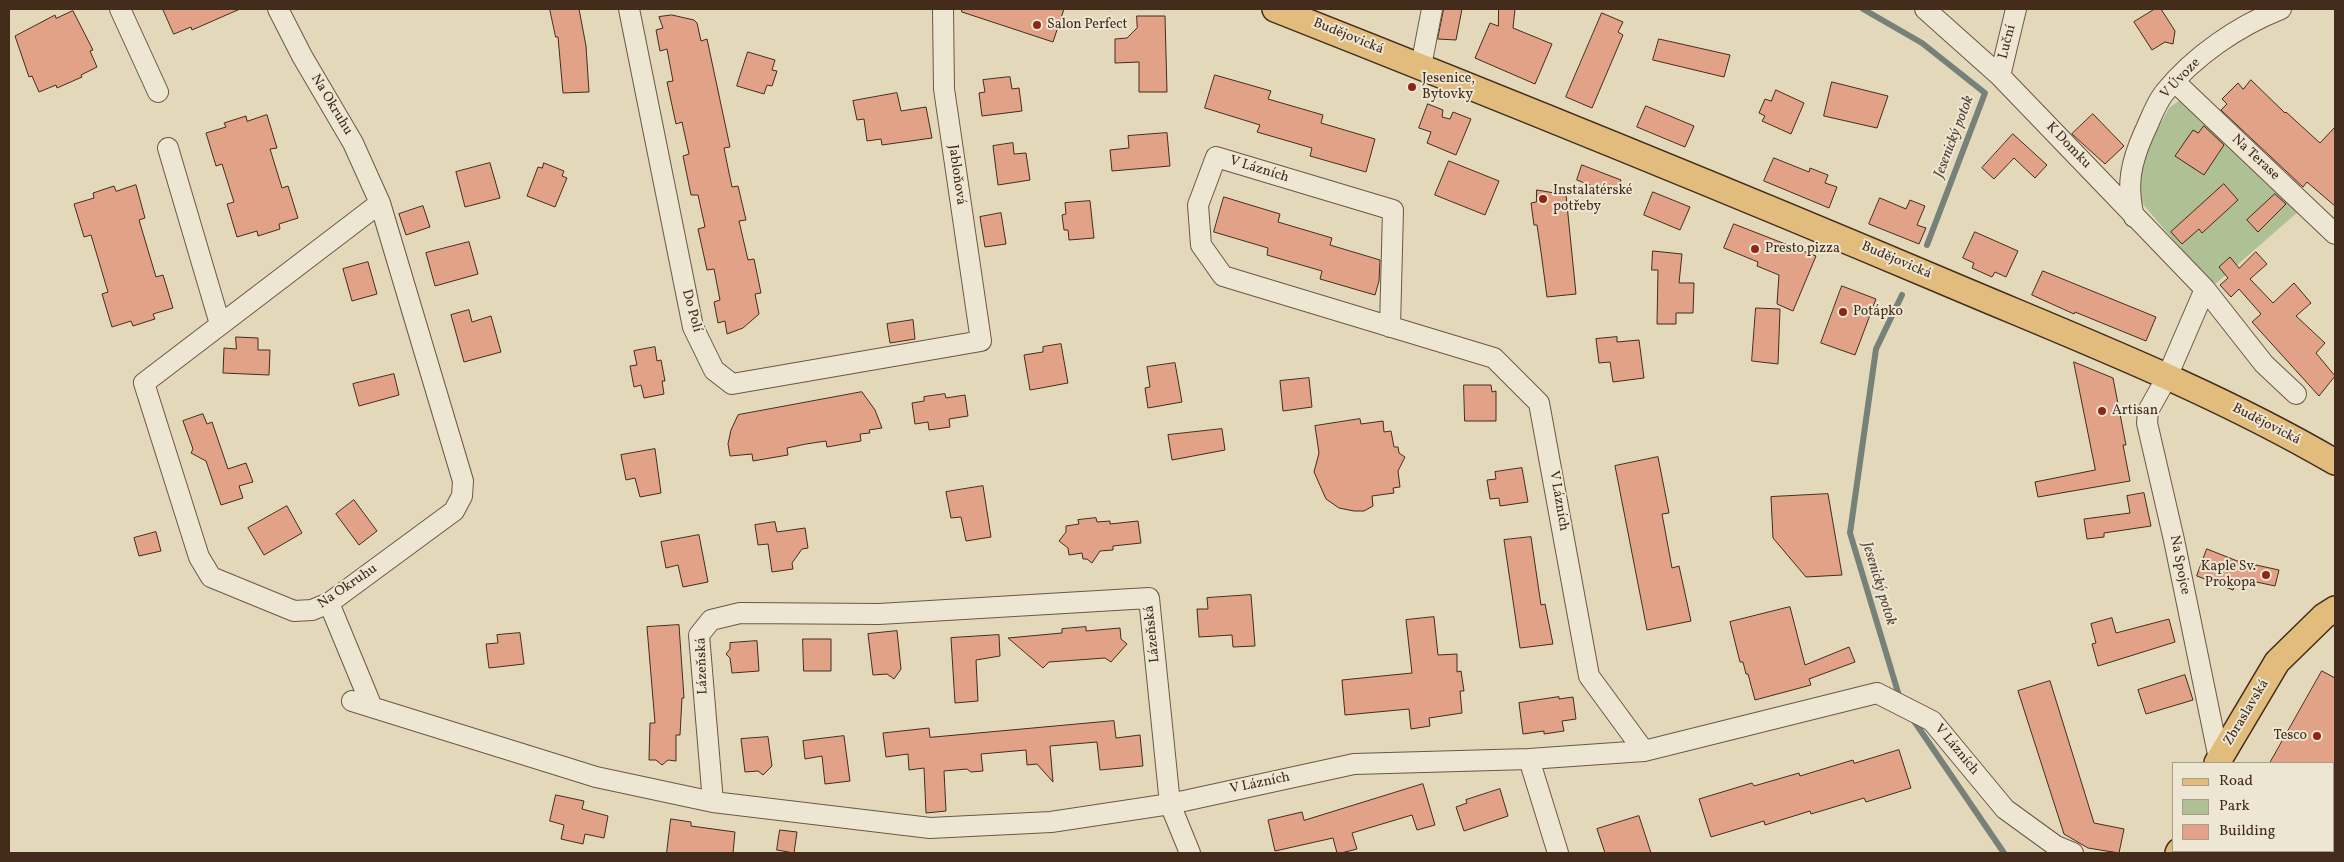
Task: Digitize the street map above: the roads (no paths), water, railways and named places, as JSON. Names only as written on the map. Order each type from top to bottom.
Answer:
[{"type":"main road","name":"Budějovická","points":[[1275,9],[1704,180],[2167,376],[2251,415],[2335,462]]},
{"type":"main road","name":"Zbraslavská","points":[[2218,761],[2276,662],[2324,616],[2335,609]]},
{"type":"street","points":[[120,9],[158,92]]},
{"type":"street","name":"Na Okruhu","points":[[278,9],[302,56],[353,142],[380,202],[463,481],[462,496],[454,511],[329,603],[312,610],[294,611],[211,577],[199,557],[144,383],[380,202]]},
{"type":"street","name":"Do Polí","points":[[629,9],[693,327],[714,370],[732,384],[981,341]]},
{"type":"street","name":"Jabloňová","points":[[944,9],[944,89],[981,341]]},
{"type":"street","points":[[1421,66],[1432,9]]},
{"type":"street","name":"K Domku","points":[[1925,9],[2000,76],[2109,188],[2134,218],[2205,289],[2264,364],[2296,394]]},
{"type":"street","name":"Luční","points":[[2000,76],[2016,9]]},
{"type":"street","name":"V Úvoze","points":[[2134,218],[2129,185],[2134,156],[2158,102],[2174,82],[2215,46],[2260,13],[2282,9]]},
{"type":"street","name":"Na Terase","points":[[2174,82],[2335,234]]},
{"type":"street","points":[[168,148],[220,324]]},
{"type":"street","name":"V Lázních","points":[[1390,327],[1393,210],[1216,157],[1198,205],[1201,245],[1223,276],[1390,327],[1494,358],[1539,403],[1588,676],[1644,751]]},
{"type":"street","points":[[2167,376],[2205,289]]},
{"type":"street","name":"Na Spojce","points":[[2167,376],[2148,411],[2147,423],[2174,540],[2218,761]]},
{"type":"street","name":"Lázeňská","points":[[713,802],[699,635],[711,620],[740,613],[879,614],[1149,598],[1170,804]]},
{"type":"street","points":[[329,603],[372,707]]},
{"type":"street","name":"V Lázních","points":[[1170,804],[1354,764],[1528,759],[1644,751],[1877,693],[1932,721],[2005,809],[2056,846],[2073,853]]},
{"type":"street","points":[[352,701],[596,777],[713,802],[930,828],[1051,822],[1170,804],[1190,853]]},
{"type":"street","points":[[1528,759],[1558,853]]},
{"type":"waterway","name":"Jesenický potok","points":[[1863,9],[1922,43],[1985,93],[1927,245]]},
{"type":"waterway","name":"Jesenický potok","points":[[1900,699],[1850,533],[1876,349],[1902,295]]},
{"type":"waterway","name":"Jesenický potok","points":[[1912,718],[2004,853]]},
{"type":"place","name":"Salon Perfect","points":[[1037,25]]},
{"type":"place","name":"Jesenice, Bytovky","points":[[1412,87]]},
{"type":"place","name":"Instalatérské potřeby","points":[[1543,199]]},
{"type":"place","name":"Presto pizza","points":[[1755,249]]},
{"type":"place","name":"Potápko","points":[[1843,312]]},
{"type":"place","name":"Artisan","points":[[2102,411]]},
{"type":"place","name":"Kaple Sv. Prokopa","points":[[2266,575]]},
{"type":"place","name":"Tesco","points":[[2317,736]]}]
